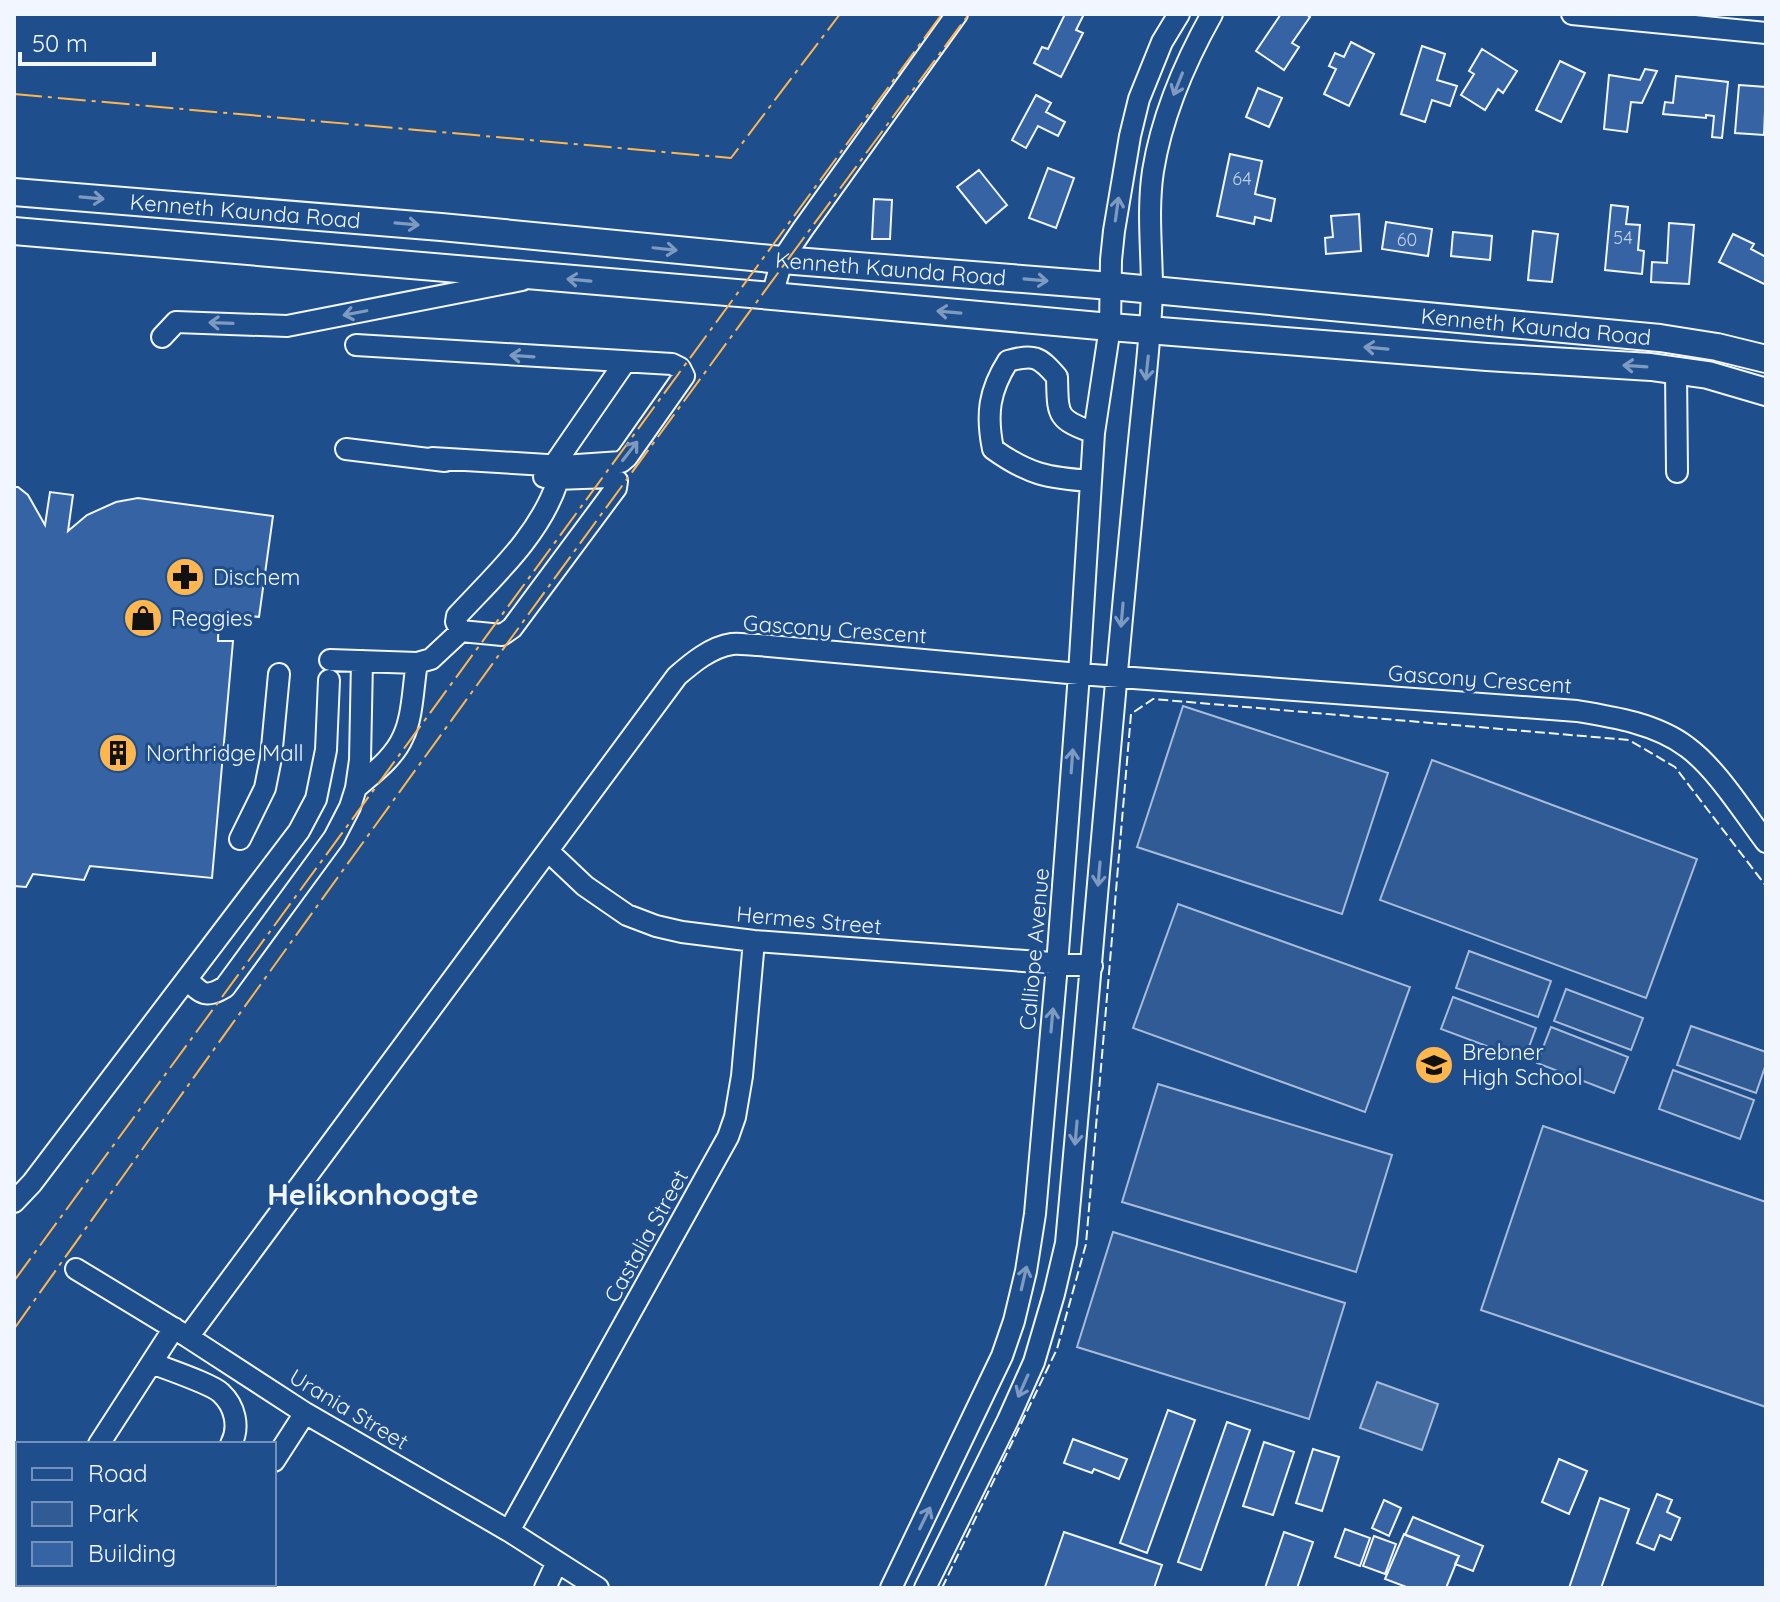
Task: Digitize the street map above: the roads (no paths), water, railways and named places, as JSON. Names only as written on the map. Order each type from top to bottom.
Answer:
[{"type":"main road","name":"Kenneth Kaunda Road","points":[[14,192],[1111,286],[1660,338],[1766,359]]},
{"type":"main road","name":"Kenneth Kaunda Road","points":[[14,231],[1110,327],[1676,370],[1708,375],[1766,392]]},
{"type":"main road","points":[[1552,361],[1553,328]]},
{"type":"street","points":[[772,296],[782,260],[957,14]]},
{"type":"street","name":"Calliope Avenue","points":[[891,1588],[1002,1356],[1026,1271],[1035,1214],[1057,965],[1094,433],[1110,327],[1114,231],[1139,99],[1162,42],[1179,14]]},
{"type":"street","points":[[925,1588],[1034,1362],[1066,1243],[1116,675],[1151,330],[1150,212],[1153,173],[1170,102],[1212,14]]},
{"type":"street","points":[[1572,14],[1766,33]]},
{"type":"street","points":[[162,337],[176,322],[287,326],[541,277]]},
{"type":"street","points":[[356,345],[672,364],[680,368],[684,376],[627,457],[621,462],[563,466],[557,472]]},
{"type":"street","points":[[1091,481],[1033,473],[993,449],[989,408],[997,378],[1008,361],[1028,356],[1045,362],[1057,377],[1058,411],[1069,424],[1094,433]]},
{"type":"street","points":[[461,631],[456,622],[457,616],[519,549],[556,487],[556,462],[625,362]]},
{"type":"street","points":[[1676,370],[1677,472]]},
{"type":"street","points":[[14,1202],[32,1183],[299,831],[316,799],[326,750],[330,670],[362,661],[417,663],[431,659],[461,631],[502,635],[512,628],[616,488],[617,481],[610,477],[346,449]]},
{"type":"street","name":"Gascony Crescent","points":[[100,1442],[152,1363],[181,1333],[548,851],[677,676],[718,648],[732,644],[758,645],[1079,674],[1577,711],[1608,716],[1666,734],[1686,746],[1704,762],[1766,842]]},
{"type":"street","points":[[187,979],[204,994],[213,994],[225,987],[334,838],[356,788],[360,760],[362,661]]},
{"type":"street","points":[[356,788],[386,761],[403,738],[417,663]]},
{"type":"street","points":[[240,839],[265,788],[279,674]]},
{"type":"street","name":"Hermes Street","points":[[548,851],[585,886],[627,915],[682,932],[754,941],[1092,966]]},
{"type":"street","name":"Castalia Street","points":[[509,1531],[728,1137],[739,1097],[754,941]]},
{"type":"street","name":"Urania Street","points":[[76,1269],[305,1413],[509,1531],[598,1588]]},
{"type":"street","points":[[152,1363],[220,1391],[233,1409],[237,1426],[232,1442]]},
{"type":"street","points":[[276,1458],[305,1413]]},
{"type":"street","points":[[545,1588],[557,1562]]},
{"type":"street","points":[[30,1588],[62,1588]]},
{"type":"place","name":"Dischem","points":[[185,577]]},
{"type":"place","name":"Reggies","points":[[143,618]]},
{"type":"place","name":"Northridge Mall","points":[[118,753]]},
{"type":"place","name":"Brebner High School","points":[[1434,1065]]},
{"type":"district","name":"Helikonhoogte","points":[[373,1194]]}]
